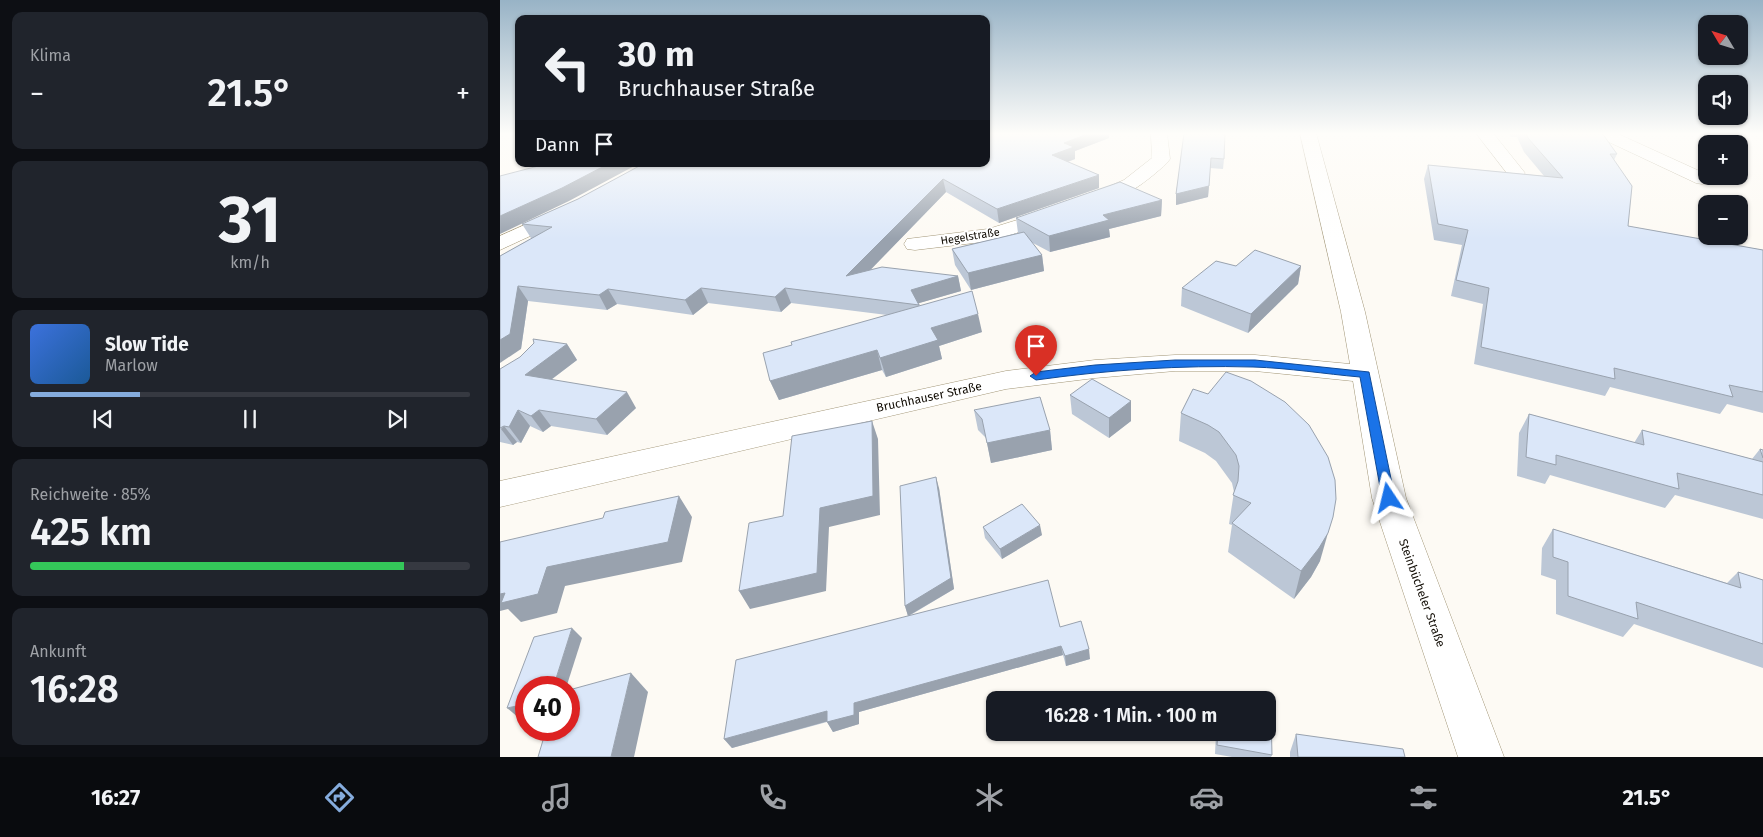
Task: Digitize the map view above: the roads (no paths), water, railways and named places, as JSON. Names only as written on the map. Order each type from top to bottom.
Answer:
[{"type":"street","name":"Hegelstraße","points":[[915,244],[991,235],[1063,212],[1126,187],[1142,178],[1152,168]]},
{"type":"street","name":"Steinbücheler Straße","points":[[1317,168],[1353,312],[1389,498],[1481,757]]},
{"type":"street","points":[[1512,168],[1516,173]]},
{"type":"street","points":[[1679,168],[1698,177]]},
{"type":"street","points":[[500,244],[577,207]]},
{"type":"street","name":"Bruchhauser Straße","points":[[500,494],[1006,380],[1095,369],[1175,363],[1255,364],[1365,374]]}]
